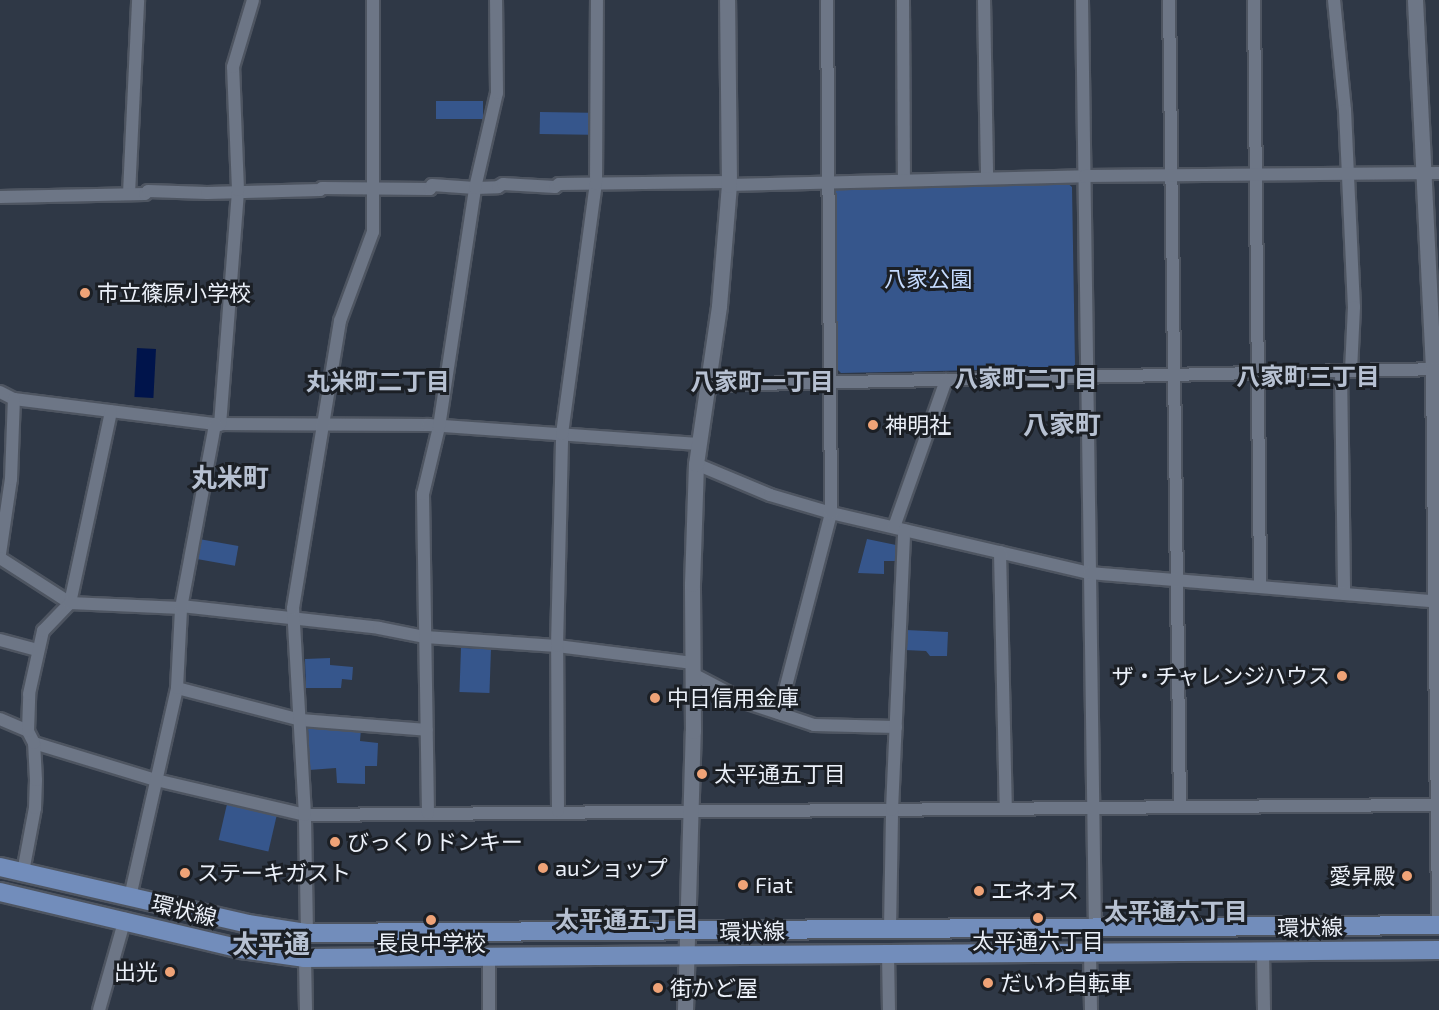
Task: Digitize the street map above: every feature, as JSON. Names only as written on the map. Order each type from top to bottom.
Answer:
[{"type":"main road","name":"環状線","points":[[0,867],[248,924],[308,933],[1439,925]]},
{"type":"main road","name":"環状線","points":[[0,892],[242,949],[305,958],[1439,950]]},
{"type":"street","points":[[129,194],[138,0]]},
{"type":"street","points":[[130,897],[177,688],[181,607],[218,424],[238,190],[233,67],[253,0]]},
{"type":"street","points":[[308,933],[301,720],[296,619],[293,608],[340,321],[373,232],[373,0]]},
{"type":"street","points":[[428,813],[423,494],[439,427],[475,188],[497,93],[496,0]]},
{"type":"street","points":[[558,811],[557,646],[562,434],[596,184],[597,0]]},
{"type":"street","points":[[685,1010],[696,464],[719,306],[729,183],[727,0]]},
{"type":"street","points":[[779,713],[831,513],[827,0]]},
{"type":"street","points":[[903,0],[904,180]]},
{"type":"street","points":[[984,0],[987,178]]},
{"type":"street","points":[[1082,0],[1095,928]]},
{"type":"street","points":[[1169,0],[1172,375],[1180,807]]},
{"type":"street","points":[[1254,0],[1260,587]]},
{"type":"street","points":[[1334,0],[1345,110],[1354,307],[1346,371],[1344,594]]},
{"type":"street","points":[[1415,0],[1423,173],[1436,369],[1439,918]]},
{"type":"street","points":[[0,196],[145,194],[148,191],[207,193],[238,190],[372,187],[430,189],[432,185],[475,188],[498,187],[503,184],[524,184],[526,187],[1085,176],[1439,173]]},
{"type":"street","points":[[708,385],[1436,369]]},
{"type":"street","points":[[890,929],[899,529],[946,380]]},
{"type":"street","points":[[0,392],[14,399],[218,424],[439,427],[699,444]]},
{"type":"street","points":[[14,399],[12,479],[0,556],[70,603],[181,607],[379,628],[425,637],[557,646],[693,669],[748,703],[814,725],[896,727]]},
{"type":"street","points":[[23,872],[35,808],[34,743],[28,731],[29,694],[37,651],[43,631],[70,603],[111,411]]},
{"type":"street","points":[[696,464],[770,495],[831,513],[1089,573],[1437,602]]},
{"type":"street","points":[[1000,552],[1006,808]]},
{"type":"street","points":[[0,640],[37,651]]},
{"type":"street","points":[[177,688],[301,720],[427,730]]},
{"type":"street","points":[[0,719],[28,731]]},
{"type":"street","points":[[34,743],[156,780],[305,815],[1438,805]]},
{"type":"street","points":[[99,1010],[125,920]]},
{"type":"street","points":[[1090,952],[1091,1010]]},
{"type":"street","points":[[1263,952],[1264,1010]]},
{"type":"street","points":[[888,954],[889,1010]]},
{"type":"street","points":[[489,957],[489,1010]]},
{"type":"street","points":[[305,958],[306,1010]]},
{"type":"green space","points":[[436,101],[483,101],[483,119],[436,119]]},
{"type":"green space","points":[[540,112],[589,113],[589,135],[540,134]]},
{"type":"green space","name":"八家公園","points":[[1066,182],[1072,187],[1075,365],[1073,368],[841,373],[836,368],[833,188],[940,183],[946,187]]},
{"type":"green space","points":[[199,539],[238,546],[235,566],[196,559]]},
{"type":"green space","points":[[867,539],[896,545],[895,561],[884,561],[884,574],[858,573]]},
{"type":"green space","points":[[906,630],[948,632],[947,656],[930,656],[926,651],[905,650]]},
{"type":"green space","points":[[461,648],[491,649],[489,693],[459,692]]},
{"type":"green space","points":[[330,658],[330,665],[353,667],[352,680],[342,679],[341,688],[306,688],[305,659]]},
{"type":"green space","points":[[312,724],[361,729],[360,741],[378,743],[377,766],[365,766],[365,784],[337,783],[336,768],[309,770],[308,729]]},
{"type":"green space","points":[[227,804],[277,815],[268,852],[219,840]]},
{"type":"shaded area","points":[[137,348],[156,349],[153,398],[134,397]]},
{"type":"place","name":"市立篠原小学校","points":[[85,293]]},
{"type":"place","name":"神明社","points":[[873,425]]},
{"type":"place","name":"ザ・チャレンジハウス","points":[[1342,676]]},
{"type":"place","name":"中日信用金庫","points":[[655,698]]},
{"type":"place","name":"太平通五丁目","points":[[702,774]]},
{"type":"place","name":"びっくりドンキー","points":[[335,842]]},
{"type":"place","name":"auショップ","points":[[543,868]]},
{"type":"place","name":"ステーキガスト","points":[[185,873]]},
{"type":"place","name":"愛昇殿","points":[[1407,876]]},
{"type":"place","name":"Fiat","points":[[743,885]]},
{"type":"place","name":"エネオス","points":[[979,891]]},
{"type":"place","name":"太平通六丁目","points":[[1038,918]]},
{"type":"place","name":"長良中学校","points":[[431,920]]},
{"type":"place","name":"出光","points":[[170,972]]},
{"type":"place","name":"だいわ自転車","points":[[988,983]]},
{"type":"place","name":"街かど屋","points":[[658,988]]},
{"type":"district","name":"八家町三丁目","points":[[1308,376]]},
{"type":"district","name":"八家町二丁目","points":[[1026,378]]},
{"type":"district","name":"丸米町二丁目","points":[[378,381]]},
{"type":"district","name":"八家町一丁目","points":[[762,381]]},
{"type":"district","name":"八家町","points":[[1062,424]]},
{"type":"district","name":"丸米町","points":[[230,477]]},
{"type":"district","name":"太平通六丁目","points":[[1176,911]]},
{"type":"district","name":"太平通五丁目","points":[[627,919]]},
{"type":"district","name":"太平通","points":[[271,943]]}]
